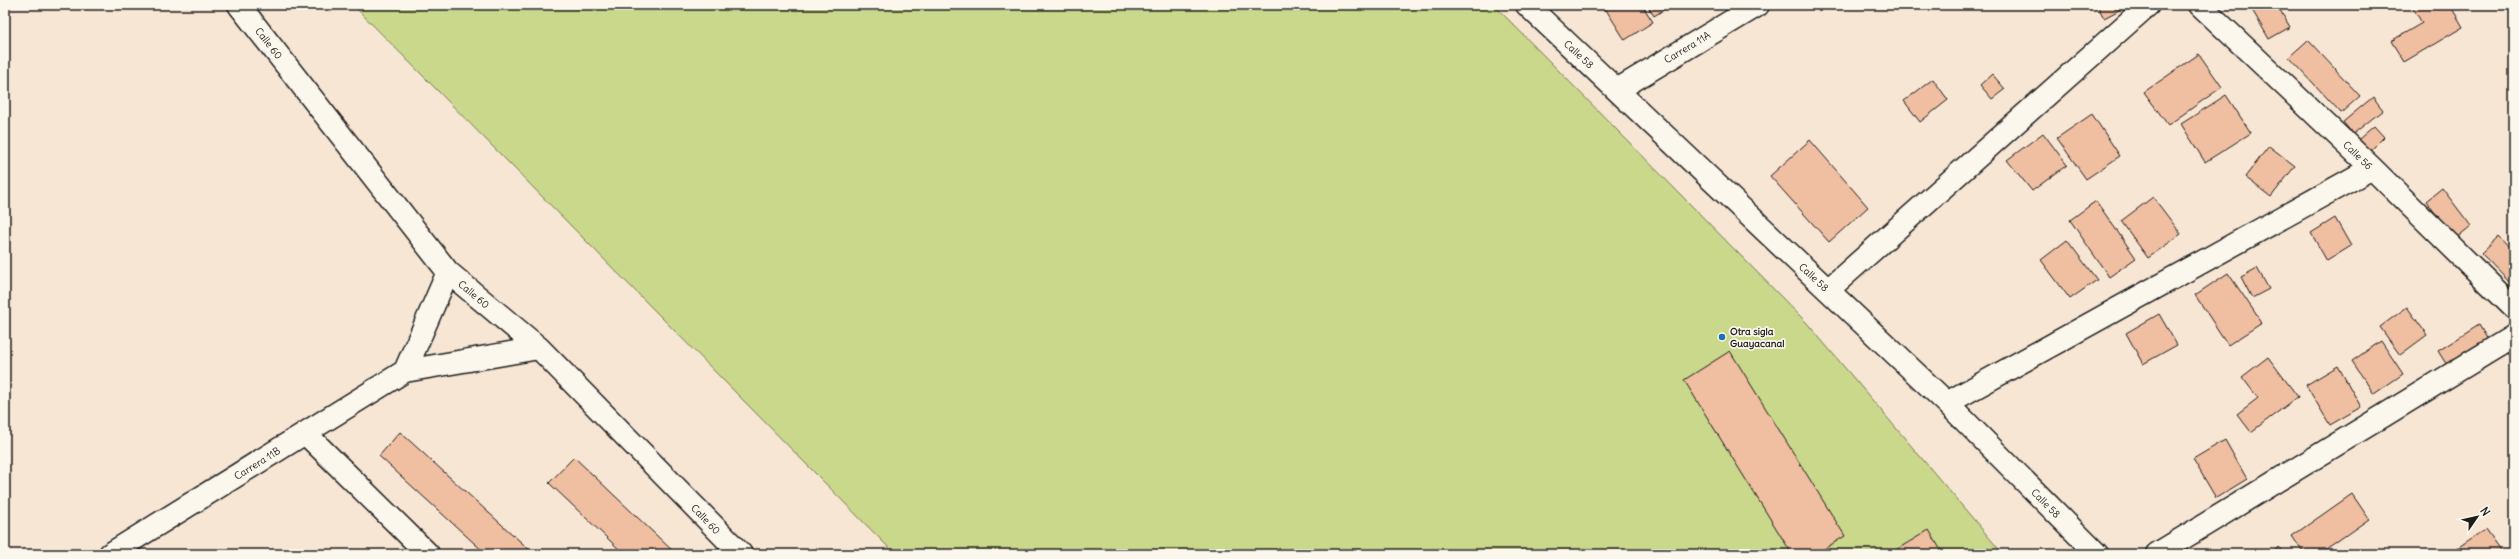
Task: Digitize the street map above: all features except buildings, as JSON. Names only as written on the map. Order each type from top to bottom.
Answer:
[{"type":"street","name":"Calle 60","points":[[239,5],[448,272],[539,348],[740,554]]},
{"type":"street","name":"Calle 58","points":[[1527,5],[1947,403],[2097,554]]},
{"type":"street","name":"Carrera 11A","points":[[1617,90],[1758,5]]},
{"type":"street","points":[[1828,290],[2148,5]]},
{"type":"street","name":"Calle 56","points":[[2200,5],[2372,168],[2514,308]]},
{"type":"street","points":[[1947,403],[2372,168]]},
{"type":"street","points":[[405,371],[448,272]]},
{"type":"street","points":[[2157,554],[2514,336]]},
{"type":"street","name":"Carrera 11B","points":[[110,554],[405,371],[539,348]]},
{"type":"street","points":[[305,433],[428,554]]},
{"type":"green space","points":[[353,5],[1494,5],[1806,322],[2003,554],[895,554]]},
{"type":"place","name":"Otra sigla Guayacanal","points":[[1722,337]]}]
